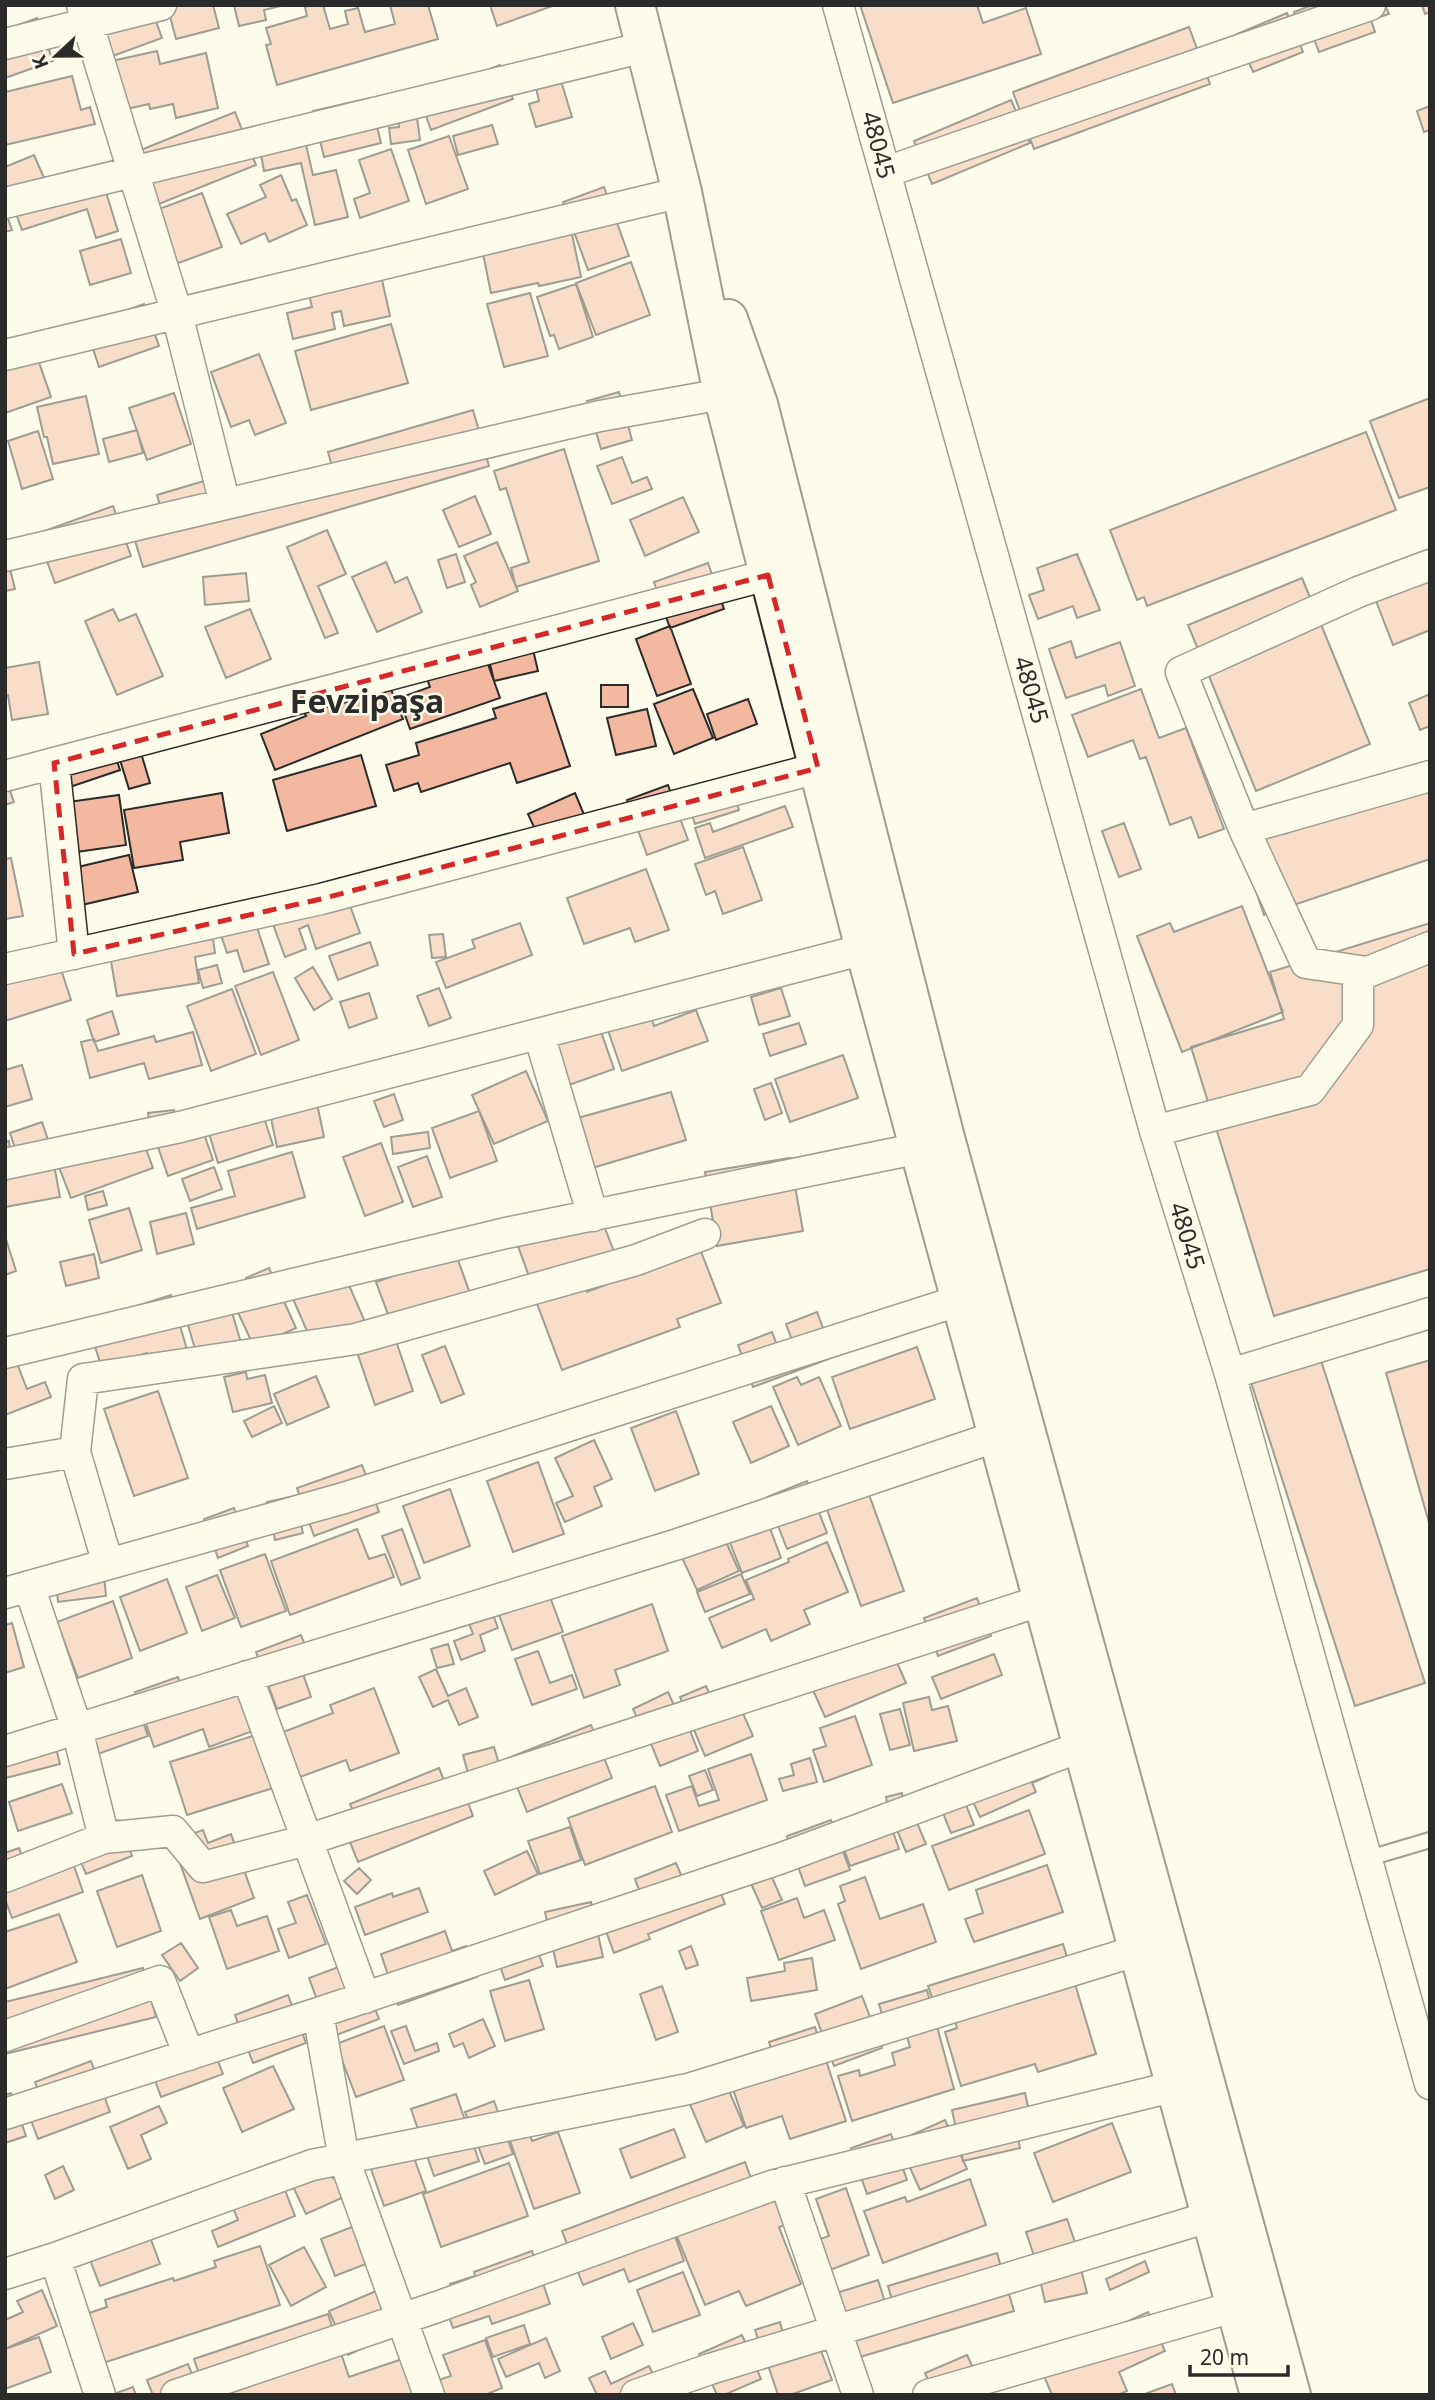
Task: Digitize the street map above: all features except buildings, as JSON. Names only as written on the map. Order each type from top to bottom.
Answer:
[{"type":"main road","points":[[635,5],[682,192],[723,394],[865,948],[1260,2395]]},
{"type":"main road","points":[[682,192],[758,404],[946,1138],[1291,2395]]},
{"type":"street","points":[[5,44],[85,15],[161,5]]},
{"type":"street","name":"48045","points":[[838,5],[1155,1132],[1230,1374],[1430,2084]]},
{"type":"street","points":[[886,172],[1370,5]]},
{"type":"street","points":[[85,15],[177,314],[225,504]]},
{"type":"street","points":[[5,203],[645,47]]},
{"type":"street","points":[[5,355],[682,192]]},
{"type":"street","points":[[5,556],[600,416],[723,394]]},
{"type":"street","points":[[1367,972],[1306,963],[1244,829],[1181,672],[1358,592],[1430,565]]},
{"type":"street","points":[[5,776],[768,575]]},
{"type":"street","points":[[54,763],[74,954]]},
{"type":"street","points":[[5,969],[321,899],[818,768]]},
{"type":"street","points":[[1244,829],[1430,776]]},
{"type":"street","points":[[1155,1132],[1310,1090],[1358,1025],[1358,976],[1430,947]]},
{"type":"street","points":[[5,1164],[180,1127],[865,948]]},
{"type":"street","points":[[539,1034],[593,1216]]},
{"type":"street","points":[[5,1353],[492,1236],[919,1148]]},
{"type":"street","points":[[108,1564],[75,1452],[83,1379],[356,1339],[636,1260],[705,1234]]},
{"type":"street","points":[[104,1838],[77,1729],[17,1590],[344,1498],[961,1300]]},
{"type":"street","points":[[1230,1374],[1430,1313]]},
{"type":"street","points":[[5,1751],[678,1544],[998,1436]]},
{"type":"street","points":[[5,1464],[75,1452]]},
{"type":"street","points":[[5,1877],[104,1838],[173,1830],[203,1867],[307,1840],[1043,1600]]},
{"type":"street","points":[[247,1676],[365,1998]]},
{"type":"street","points":[[5,2115],[779,1859],[1083,1746]]},
{"type":"street","points":[[5,2274],[312,2165],[688,2090],[1139,1950]]},
{"type":"street","points":[[5,2036],[160,1981],[189,2055]]},
{"type":"street","points":[[318,2013],[344,2158],[429,2395]]},
{"type":"street","points":[[176,2395],[401,2319],[771,2186],[1177,2086]]},
{"type":"street","points":[[785,2182],[858,2395]]},
{"type":"street","points":[[636,2395],[683,2387],[836,2330],[1212,2216]]},
{"type":"street","points":[[55,2258],[100,2395]]},
{"type":"street","points":[[928,2395],[991,2386],[1237,2306]]},
{"type":"lane","points":[[1366,1859],[1430,1840]]},
{"type":"highlighted area","points":[[768,575],[818,768],[321,899],[74,954],[54,763]]},
{"type":"district","name":"Fevzipaşa","points":[[367,702]]}]
